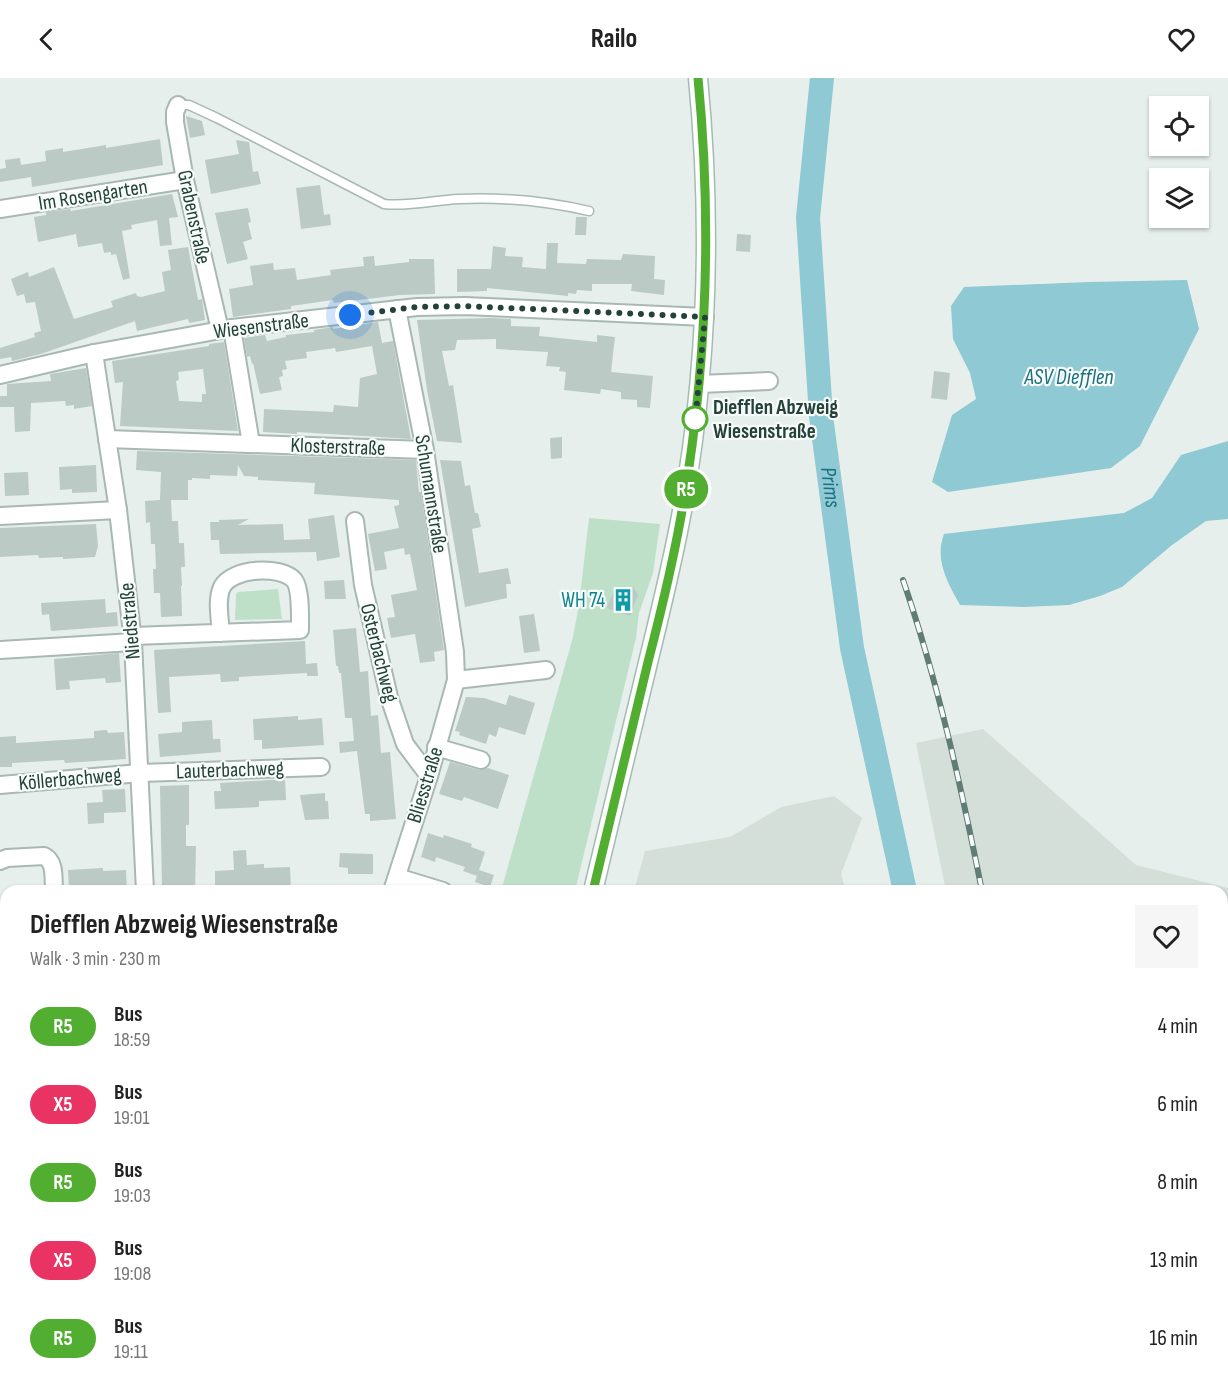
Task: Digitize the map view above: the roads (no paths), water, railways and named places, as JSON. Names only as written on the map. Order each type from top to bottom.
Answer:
[{"type":"main road","points":[[594,885],[659,620],[682,513],[700,384],[705,317],[706,195],[698,78]]},
{"type":"street","name":"Grabenstraße","points":[[178,105],[175,122],[185,180],[226,329]]},
{"type":"street","name":"Im Rosengarten","points":[[0,209],[185,180]]},
{"type":"street","name":"Wiesenstraße","points":[[0,375],[94,353],[226,329],[397,309],[465,306],[705,317]]},
{"type":"street","name":"Schumannstraße","points":[[397,309],[424,450],[455,652],[456,680]]},
{"type":"street","points":[[226,329],[251,444]]},
{"type":"street","name":"Niedstraße","points":[[94,353],[118,510],[133,639],[145,885]]},
{"type":"street","points":[[700,384],[769,381]]},
{"type":"street","name":"Klosterstraße","points":[[108,440],[424,450]]},
{"type":"street","points":[[0,516],[118,510]]},
{"type":"street","name":"Osterbachweg","points":[[355,521],[363,585],[389,697],[405,744],[429,776]]},
{"type":"street","points":[[0,650],[221,633],[300,630],[298,595],[294,580],[284,573],[273,571],[244,572],[233,575],[221,588],[219,599],[221,633]]},
{"type":"street","points":[[456,680],[546,670]]},
{"type":"street","name":"Bliesstraße","points":[[394,884],[429,776],[456,680]]},
{"type":"street","points":[[436,747],[481,760]]},
{"type":"street","name":"Lauterbachweg","points":[[140,773],[321,767]]},
{"type":"street","name":"Köllerbachweg","points":[[0,785],[140,773]]},
{"type":"street","points":[[0,861],[8,858],[44,856],[49,858],[52,864],[54,885]]},
{"type":"lane","points":[[178,105],[189,105],[384,204],[458,199],[541,201],[589,211]]},
{"type":"water","name":"ASV Diefflen","points":[[1187,280],[1199,329],[1140,446],[1111,468],[948,492],[932,482],[952,415],[976,399],[970,373],[953,339],[951,306],[964,287]]},
{"type":"water","points":[[1228,441],[1228,519],[1206,521],[1172,545],[1122,587],[1069,605],[1023,607],[960,605],[944,571],[941,544],[944,534],[1124,513],[1152,498],[1181,455]]},
{"type":"waterway","name":"Prims","points":[[822,78],[808,218],[821,416],[852,648],[904,885]]},
{"type":"railway","points":[[903,580],[916,618],[948,734],[981,885]]},
{"type":"place","name":"Diefflen Abzweig Wiesenstraße","points":[[695,419]]},
{"type":"place","name":"WH 74","points":[[623,600]]}]
